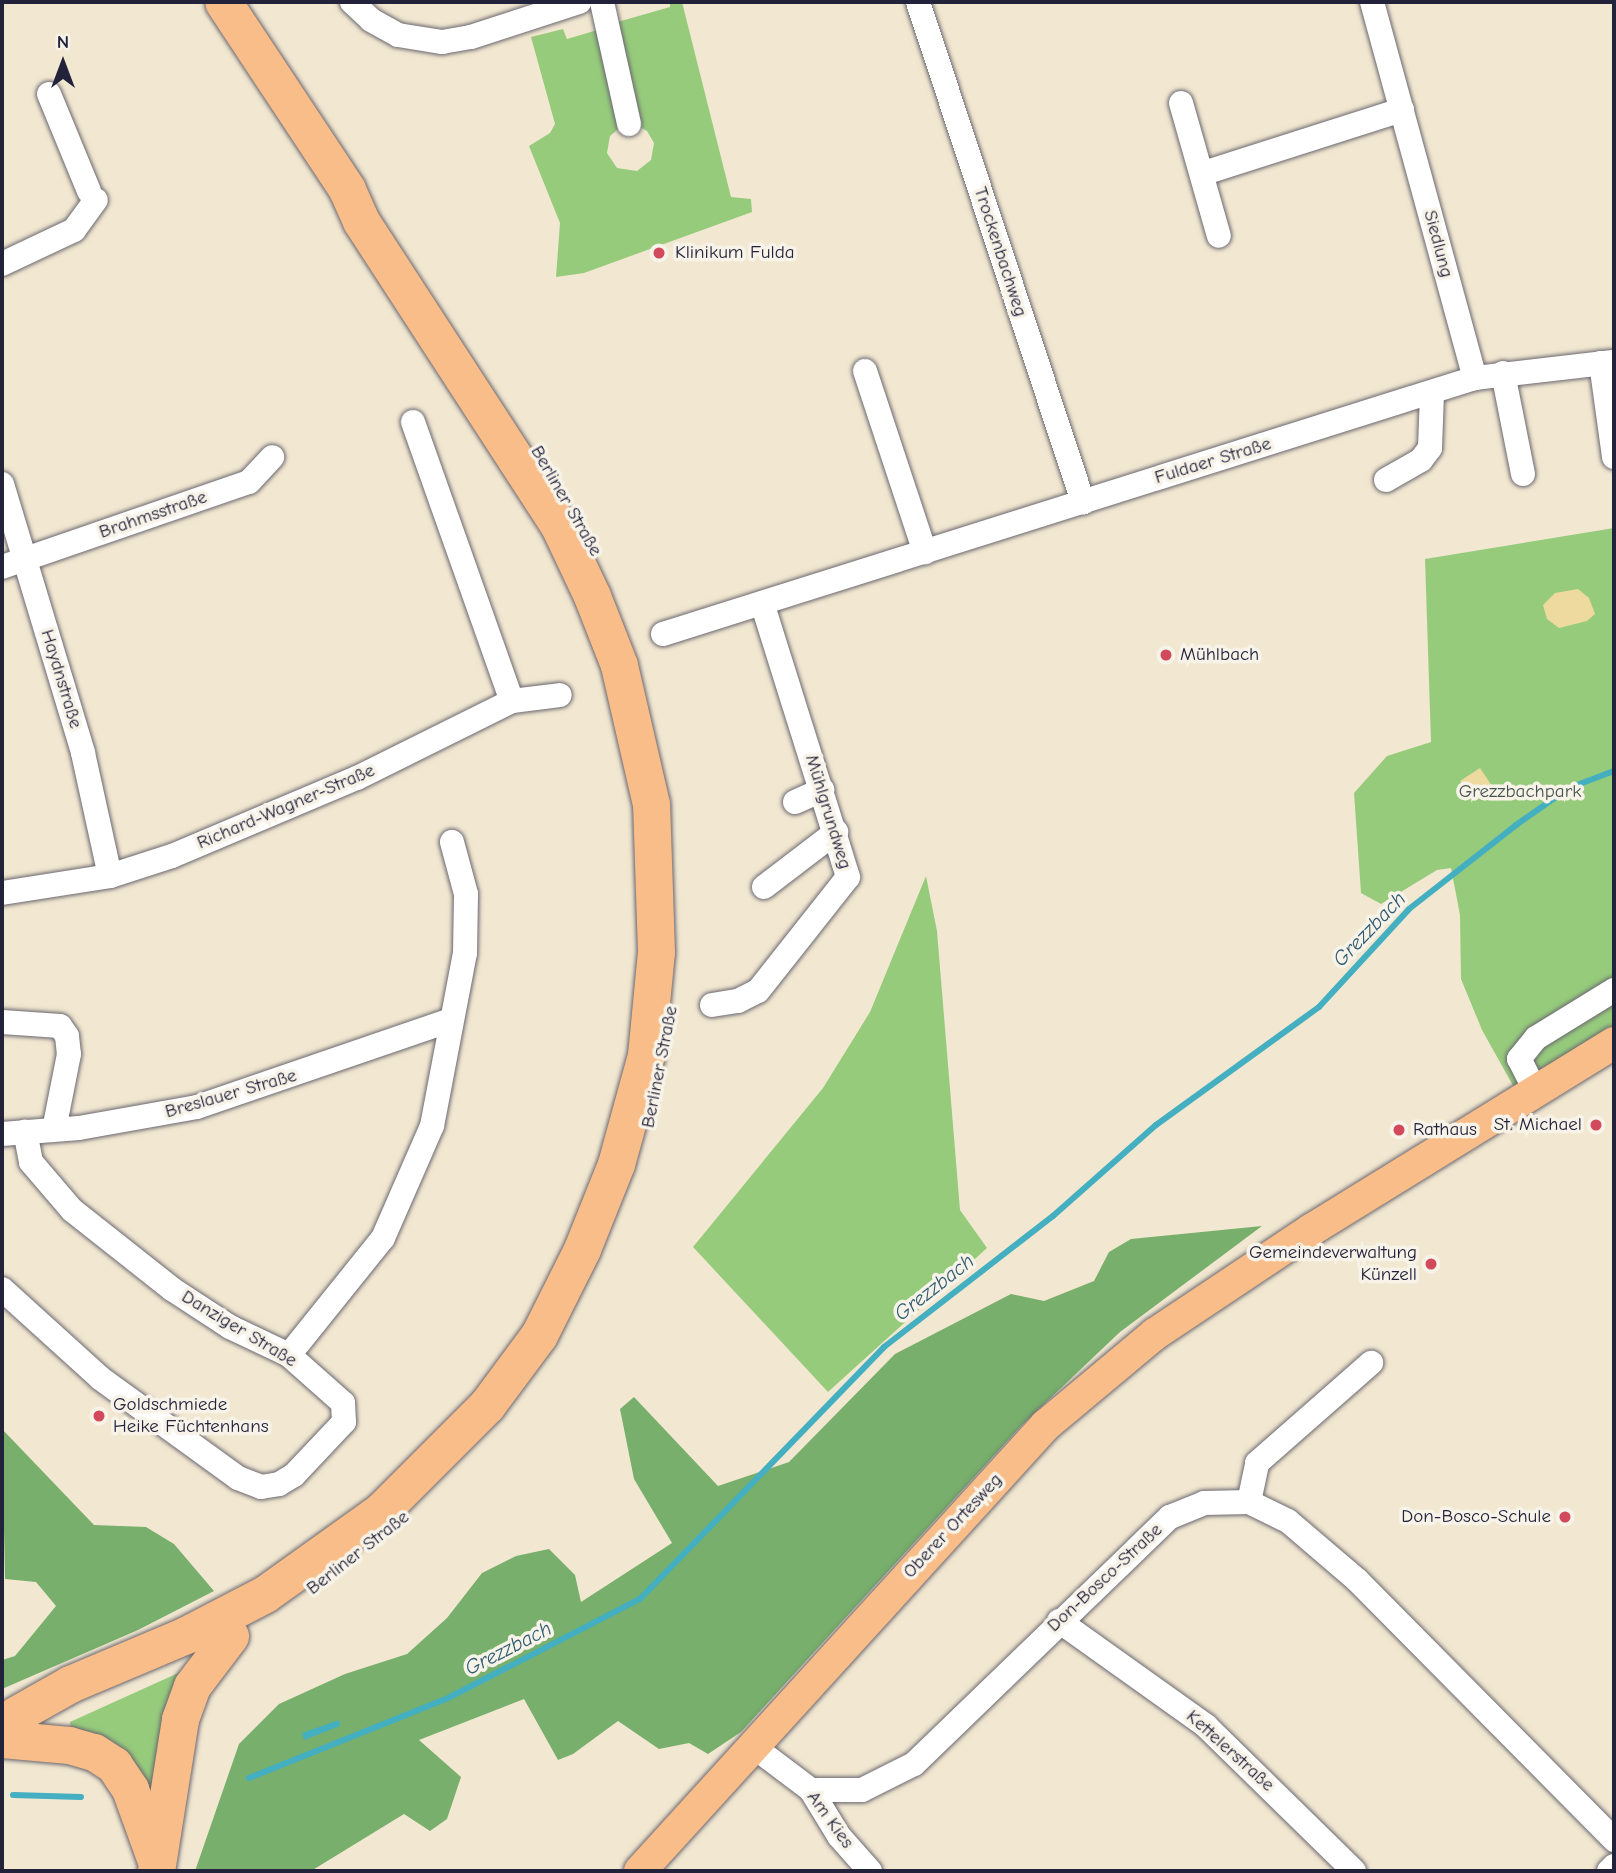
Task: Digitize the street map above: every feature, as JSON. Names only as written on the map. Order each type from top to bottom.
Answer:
[{"type":"highway","name":"Berliner Straße","points":[[6,1724],[70,1684],[186,1635],[265,1594],[381,1511],[487,1405],[539,1335],[582,1249],[616,1164],[646,1055],[656,952],[656,869],[651,804],[619,665],[559,526],[361,222],[348,189],[222,2]]},
{"type":"highway","name":"Berliner Straße","points":[[6,1724],[78,1698],[230,1636],[292,1603],[337,1572],[433,1494],[504,1416],[554,1345],[600,1260],[639,1161],[666,1059],[678,947],[678,863],[663,751],[641,666],[607,574],[524,429],[381,217],[348,189]]},
{"type":"highway","points":[[156,1867],[180,1718],[192,1686],[230,1636]]},
{"type":"highway","points":[[6,1724],[94,1752],[114,1765],[130,1789],[156,1867]]},
{"type":"main road","name":"Oberer Ortesweg","points":[[640,1871],[1046,1425],[1155,1334],[1311,1230],[1614,1043]]},
{"type":"street","points":[[352,2],[371,20],[398,35],[442,42],[471,37],[579,2]]},
{"type":"street","points":[[602,2],[629,124]]},
{"type":"street","name":"Trockenbachweg","points":[[918,2],[1083,502]]},
{"type":"street","name":"Siedlung","points":[[1372,2],[1475,378]]},
{"type":"street","points":[[2,264],[74,229],[93,195],[50,94]]},
{"type":"street","points":[[1181,103],[1204,173],[1219,236]]},
{"type":"street","points":[[1204,173],[1402,110]]},
{"type":"street","name":"Fuldaer Straße","points":[[663,634],[1475,378],[1608,363],[1614,457]]},
{"type":"street","points":[[866,371],[925,552]]},
{"type":"street","points":[[1503,373],[1522,474]]},
{"type":"street","points":[[1386,480],[1421,460],[1430,448],[1432,393]]},
{"type":"street","points":[[413,422],[512,701]]},
{"type":"street","name":"Brahmsstraße","points":[[13,563],[248,482],[272,457]]},
{"type":"street","name":"Haydnstraße","points":[[2,484],[13,563],[83,753],[110,876]]},
{"type":"street","name":"Mühlgrundweg","points":[[712,1005],[738,1001],[758,991],[848,877],[762,603]]},
{"type":"street","name":"Richard-Wagner-Straße","points":[[2,893],[110,876],[246,827],[512,701],[560,695]]},
{"type":"street","points":[[795,802],[822,790]]},
{"type":"street","points":[[764,887],[836,832]]},
{"type":"street","points":[[289,1355],[383,1238],[411,1184],[432,1126],[465,953],[467,894],[452,842]]},
{"type":"street","points":[[1535,1090],[1519,1059],[1536,1038],[1614,990]]},
{"type":"street","name":"Breslauer Straße","points":[[13,1133],[54,1130],[197,1107],[451,1020]]},
{"type":"street","points":[[2,1022],[60,1026],[67,1037],[69,1054],[54,1130]]},
{"type":"street","name":"Danziger Straße","points":[[2,1289],[100,1378],[238,1478],[261,1487],[294,1475],[344,1422],[343,1403],[289,1355],[230,1326],[172,1289],[72,1210],[31,1162],[13,1133]]},
{"type":"street","points":[[1249,1502],[1257,1463],[1371,1363]]},
{"type":"street","name":"Don-Bosco-Straße","points":[[811,1790],[862,1790],[914,1763],[1170,1517],[1204,1503],[1249,1502],[1288,1521],[1357,1580],[1614,1840]]},
{"type":"street","name":"Kettelerstraße","points":[[1059,1621],[1206,1726],[1354,1871]]},
{"type":"street","name":"Am Kies","points":[[754,1747],[811,1790],[839,1836],[870,1871]]},
{"type":"street","points":[[1609,1871],[1614,1866]]},
{"type":"green space","points":[[670,2],[682,2],[731,197],[751,199],[752,212],[584,273],[556,277],[560,223],[529,146],[550,133],[555,124],[531,37],[563,29],[567,39],[604,28],[623,125],[610,136],[607,153],[617,168],[637,171],[651,160],[654,143],[647,131],[634,124],[614,23],[670,7]]},
{"type":"green space","name":"Grezzbachpark","points":[[1614,528],[1614,1043],[1520,1098],[1482,1030],[1461,979],[1460,915],[1451,868],[1437,870],[1381,904],[1361,893],[1354,793],[1387,756],[1431,742],[1425,559]]},
{"type":"green space","points":[[926,876],[937,931],[960,1210],[987,1248],[828,1392],[693,1247],[823,1088],[870,1012]]},
{"type":"green space","points":[[1262,1226],[1120,1332],[1022,1425],[741,1732],[708,1754],[689,1743],[659,1749],[618,1721],[573,1754],[558,1760],[524,1699],[419,1740],[461,1777],[447,1819],[430,1831],[404,1814],[311,1871],[195,1871],[239,1744],[279,1704],[345,1674],[407,1654],[447,1618],[482,1573],[516,1556],[549,1549],[575,1575],[581,1602],[672,1543],[634,1479],[620,1409],[634,1397],[718,1486],[789,1462],[895,1354],[1011,1294],[1044,1301],[1094,1281],[1109,1252],[1131,1239]]},
{"type":"green space","points":[[2,1429],[94,1525],[146,1527],[174,1544],[214,1591],[138,1630],[2,1689],[2,1660],[15,1656],[56,1606],[36,1582],[5,1579]]},
{"type":"green space","points":[[187,1669],[155,1810],[71,1729],[70,1722]]},
{"type":"sand","points":[[1578,589],[1589,598],[1595,614],[1587,621],[1559,628],[1547,619],[1543,605],[1555,593]]},
{"type":"sand","points":[[1480,768],[1494,789],[1475,801],[1460,781]]},
{"type":"water","points":[[339,1720],[340,1726],[304,1740],[302,1733]]},
{"type":"waterway","name":"Grezzbach","points":[[249,1778],[448,1698],[640,1599],[884,1347],[1053,1216],[1156,1125],[1319,1007],[1409,909],[1516,825],[1569,788],[1614,771]]},
{"type":"waterway","points":[[13,1795],[81,1797]]},
{"type":"place","name":"Klinikum Fulda","points":[[659,253]]},
{"type":"place","name":"Mühlbach","points":[[1166,655]]},
{"type":"place","name":"St. Michael","points":[[1596,1125]]},
{"type":"place","name":"Rathaus","points":[[1399,1130]]},
{"type":"place","name":"Gemeindeverwaltung Künzell","points":[[1431,1264]]},
{"type":"place","name":"Goldschmiede Heike Füchtenhans","points":[[99,1416]]},
{"type":"place","name":"Don-Bosco-Schule","points":[[1565,1517]]}]
